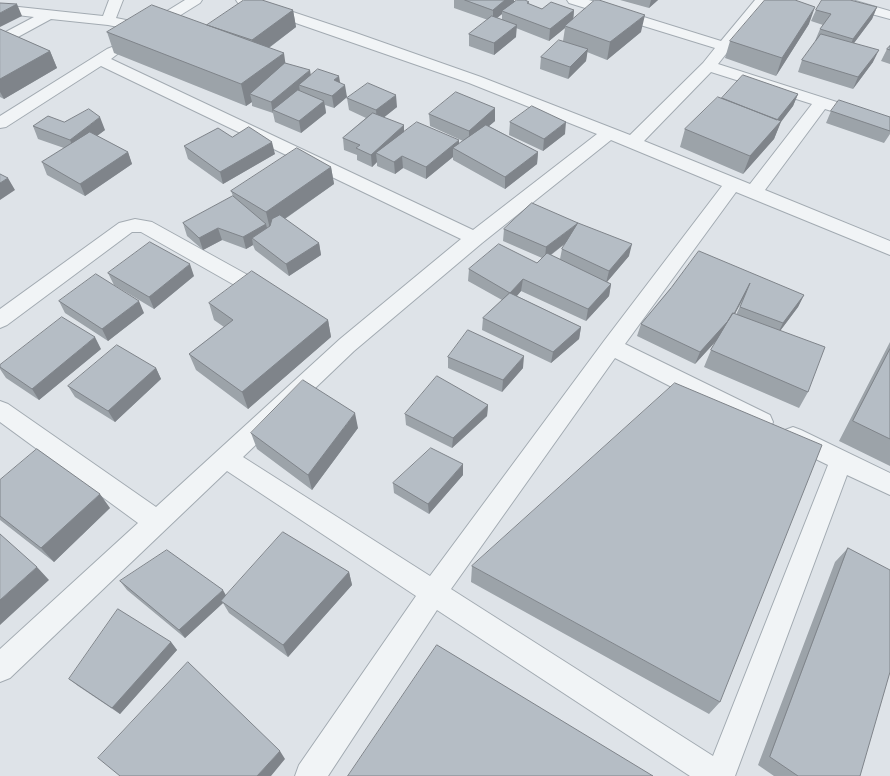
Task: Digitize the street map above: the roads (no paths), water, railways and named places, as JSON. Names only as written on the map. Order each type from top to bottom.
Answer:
[{"type":"street","points":[[108,21],[116,0]]},
{"type":"street","points":[[0,123],[195,0]]},
{"type":"street","points":[[243,0],[475,80],[632,142],[890,248]]},
{"type":"street","points":[[574,0],[723,46]]},
{"type":"street","points":[[632,142],[708,66],[762,0]]},
{"type":"street","points":[[836,0],[890,14]]},
{"type":"street","points":[[0,9],[108,21],[148,30]]},
{"type":"street","points":[[0,41],[50,14]]},
{"type":"street","points":[[101,60],[475,238]]},
{"type":"street","points":[[708,66],[890,124]]},
{"type":"street","points":[[310,776],[434,592],[611,347],[744,188],[821,103]]},
{"type":"street","points":[[0,668],[226,458],[340,341],[609,133]]},
{"type":"street","points":[[0,320],[126,228],[135,225],[145,226],[282,304]]},
{"type":"street","points":[[611,347],[890,485]]},
{"type":"street","points":[[0,410],[157,522]]},
{"type":"street","points":[[226,458],[719,776],[841,461]]}]
